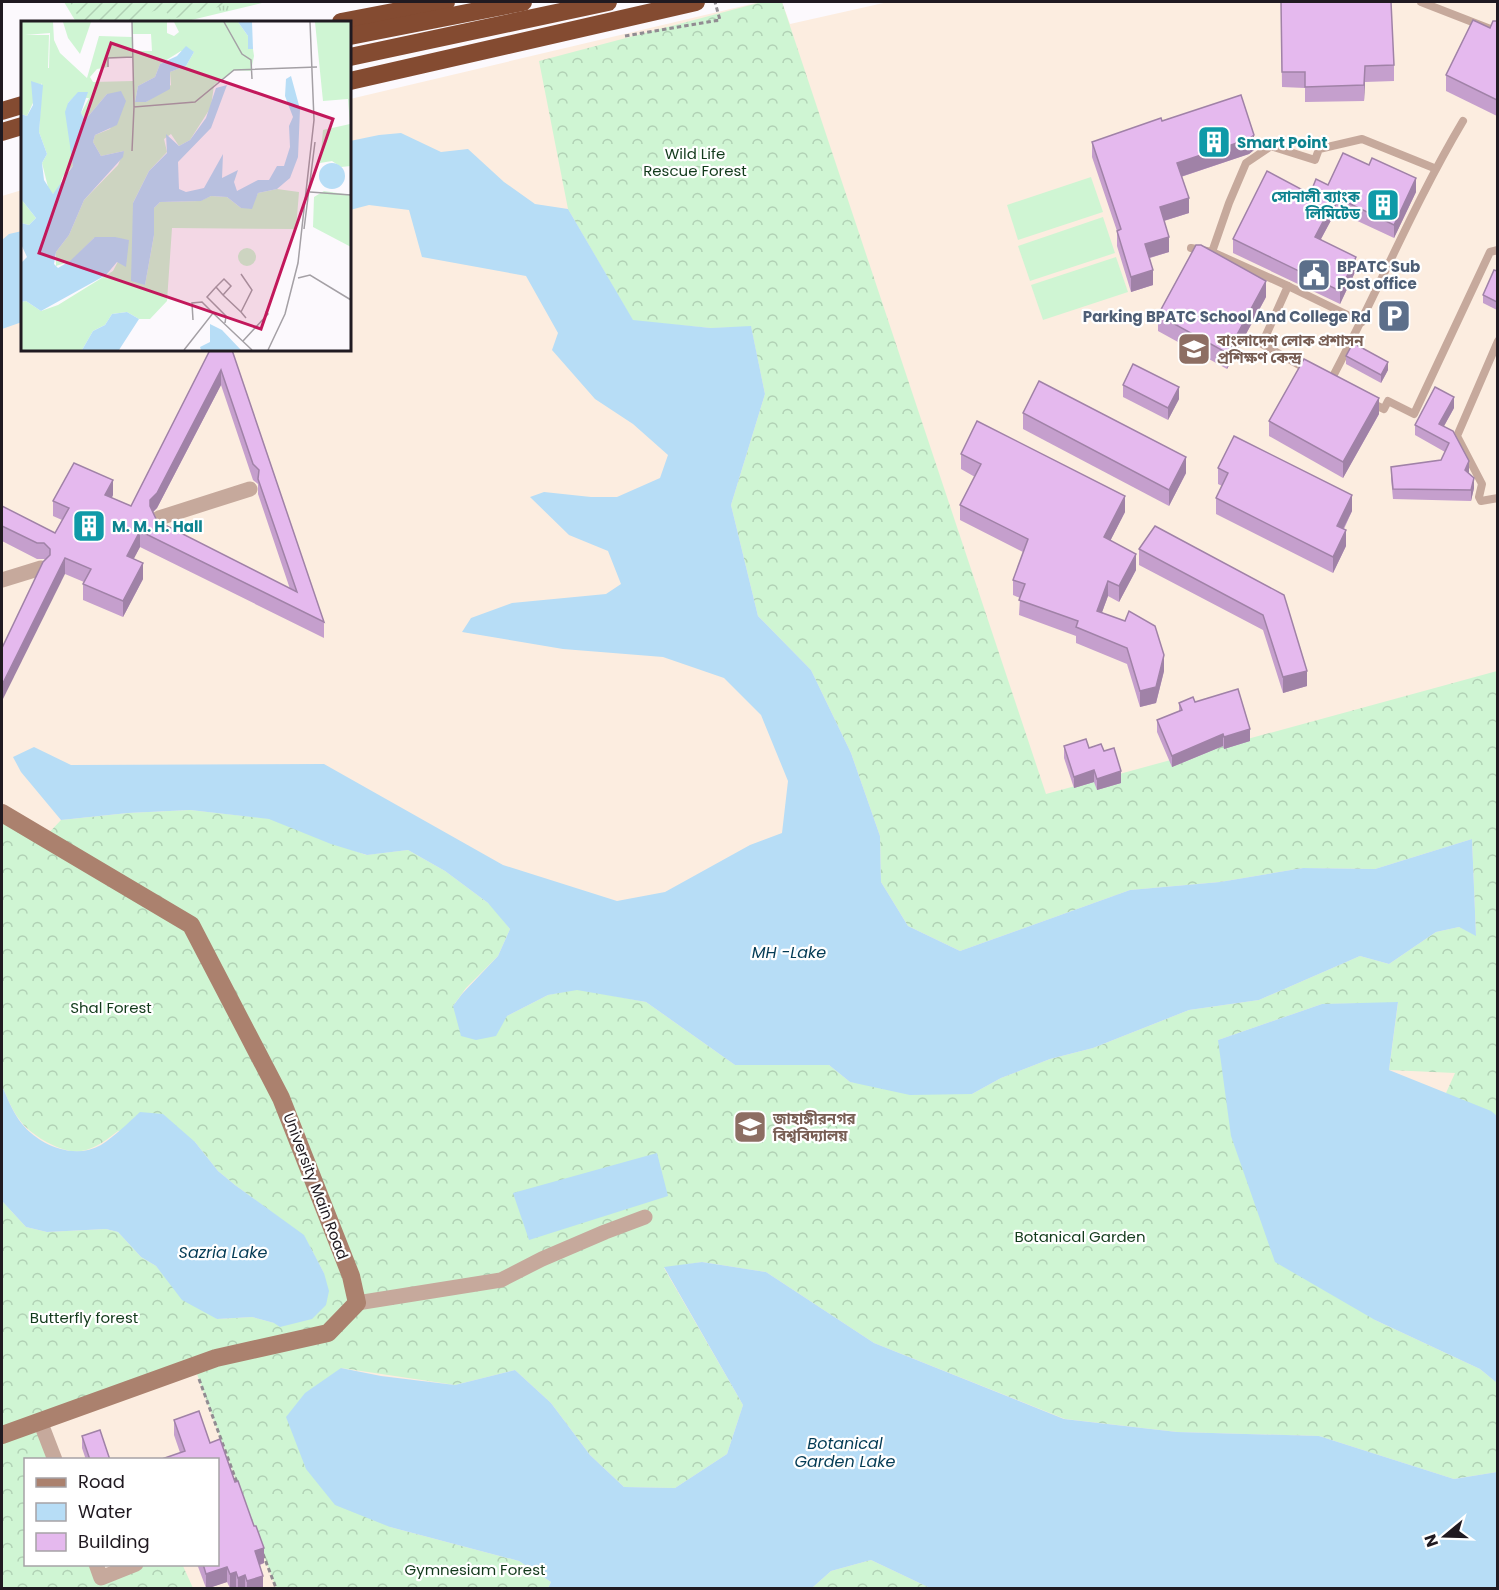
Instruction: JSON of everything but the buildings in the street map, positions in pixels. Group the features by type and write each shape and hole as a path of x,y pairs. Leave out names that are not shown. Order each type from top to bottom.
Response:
{"highway":[{"path":"346,21 446,2"},
{"path":"351,36 523,2"},
{"path":"351,57 608,2"},
{"path":"351,81 696,2"},
{"path":"2,111 21,105"},
{"path":"2,132 21,126"}],"street":[{"path":"159,518 249,489"},
{"path":"2,580 41,568"},
{"name":"University Main Road","path":"2,813 191,925 281,1098 351,1276 357,1303"},
{"path":"2,1434 216,1358 328,1333 357,1303 501,1280 584,1241 645,1217"},
{"path":"40,1421 54,1458"},
{"path":"97,1566 101,1578 131,1566"}],"lane":[{"path":"1421,2 1497,32"},
{"path":"1330,382 1362,322 1434,168 1463,120"},
{"path":"1212,252 1246,163 1271,146 1315,160 1319,149 1362,140 1434,168"},
{"path":"1191,248 1212,252 1362,322"},
{"path":"1366,400 1384,409 1388,401 1414,414 1490,252 1497,250"},
{"path":"1288,286 1262,344 1339,387"},
{"path":"1497,341 1457,436 1482,484 1479,496 1481,501 1497,498"}],"path":[{"path":"194,1366 239,1488"},
{"path":"259,1544 276,1588"}],"shaded area":[{"name":"জাহাঙ্গীরনগর বিশ্ববিদ্যালয়","path":"760,2 782,2 790,24 888,2 1497,2 1497,1588 2,1588 2,196 21,190 21,351 351,351 351,99"}],"green space":[{"path":"64,2 266,2 187,21 75,21"},
{"path":"70,2 238,2 172,19 162,7 133,21 80,21"},
{"path":"762,2 782,2 1046,794 1497,671 1497,1128 1446,1093 1455,1073 1389,1070 1398,1003 1322,1004 1218,1040 1375,1320 1480,1369 1497,1383 1497,1472 1454,1479 1319,1436 1177,1432 1065,1419 874,1343 766,1272 702,1262 664,1268 743,1405 727,1454 675,1488 624,1487 590,1455 551,1403 515,1370 455,1385 341,1368 390,1527 519,1561 551,1582 548,1588 276,1588 194,1366 40,1421 55,1458 24,1458 24,1566 96,1566 101,1578 133,1566 183,1566 193,1588 2,1588 2,1434 5,1433 2,1423 2,1201 26,1227 47,1232 106,1229 118,1232 141,1257 156,1266 168,1280 217,1319 252,1317 274,1323 324,1273 304,1236 218,1171 195,1142 118,1131 91,1149 65,1150 33,1133 16,1115 2,1086 2,813 44,838 61,820 128,813 190,810 273,819 366,855 408,850 445,871 492,906 510,929 498,956 466,988 453,1006 507,1016 548,995 577,989 646,1002 735,1065 829,1065 850,1082 972,1094 1001,1078 1050,1059 1093,1048 1189,1010 1259,1000 1360,956 1389,964 1436,932 1459,927 1476,935 1472,839 1375,869 1303,868 1220,882 1130,890 960,951 908,926 881,882 880,836 851,753 811,670 758,616 731,505 765,394 751,327 711,328 633,321 568,209 539,61"},
{"path":"1091,177 1103,212 1018,240 1007,205"},
{"path":"1103,217 1115,253 1030,281 1018,246"},
{"path":"1116,257 1128,292 1043,320 1031,285"},
{"path":"871,1560 930,1588 812,1588 831,1571"}],"water":[{"name":"MH -Lake","path":"401,133 441,152 468,149 504,182 535,204 568,209 633,320 711,328 751,326 765,394 731,505 758,616 811,670 851,753 880,836 881,882 908,926 960,951 1130,890 1220,882 1303,868 1375,869 1472,839 1476,936 1459,927 1436,932 1389,964 1360,956 1259,1000 1189,1010 1093,1048 1050,1059 1001,1078 972,1094 910,1095 850,1082 829,1065 735,1065 646,1002 577,990 548,995 507,1016 496,1036 476,1040 461,1036 453,1006 498,956 510,929 488,903 445,871 408,850 367,855 331,844 269,819 190,810 128,813 61,820 21,772 13,757 34,747 71,765 324,764 503,865 617,901 665,892 750,845 782,833 788,781 761,715 724,678 663,657 563,649 462,632 471,618 512,603 606,594 621,584 608,551 569,535 530,497 544,492 617,497 660,478 668,455 633,424 595,399 552,350 558,333 526,276 422,257 409,210 369,205 351,210 351,141"},
{"path":"21,231 21,322 2,329 2,240 9,234"},
{"path":"1398,1002 1389,1070 1491,1111 1497,1116 1497,1383 1480,1369 1375,1320 1275,1262 1231,1136 1218,1040 1322,1004"},
{"name":"Sazria Lake","path":"2,1086 14,1112 26,1129 45,1143 67,1150 90,1150 101,1145 140,1112 163,1114 195,1142 218,1171 304,1235 324,1273 329,1291 326,1305 312,1319 280,1327 252,1317 217,1319 182,1300 156,1266 141,1257 118,1232 106,1229 47,1232 26,1227 2,1201"},
{"path":"657,1153 668,1196 529,1240 513,1193"},
{"name":"Botanical Garden Lake","path":"702,1262 766,1272 874,1343 1064,1419 1177,1432 1319,1436 1454,1479 1497,1472 1497,1588 930,1588 871,1560 831,1571 812,1588 548,1588 551,1582 519,1561 390,1527 335,1505 306,1469 286,1417 305,1393 341,1368 381,1376 455,1385 515,1370 551,1403 590,1455 624,1487 675,1488 727,1454 743,1405 664,1267"}],"place":[{"name":"Smart Point","path":"1214,142"},
{"name":"সোনালী ব্যাংক লিমিটেড","path":"1383,205"},
{"name":"BPATC Sub Post office","path":"1314,275"},
{"name":"Parking BPATC School And College Rd","path":"1394,316"},
{"name":"বাংলাদেশ লোক প্রশাসন প্রশিক্ষণ কেন্দ্র","path":"1194,349"},
{"name":"M. M. H. Hall","path":"89,526"},
{"name":"জাহাঙ্গীরনগর বিশ্ববিদ্যালয়","path":"750,1127"}],"park label":[{"name":"Wild Life Rescue Forest","path":"695,162"},
{"name":"Shal Forest","path":"111,1007"},
{"name":"Botanical Garden","path":"1080,1236"},
{"name":"Butterfly forest","path":"84,1317"},
{"name":"Gymnesiam Forest","path":"475,1569"}]}
